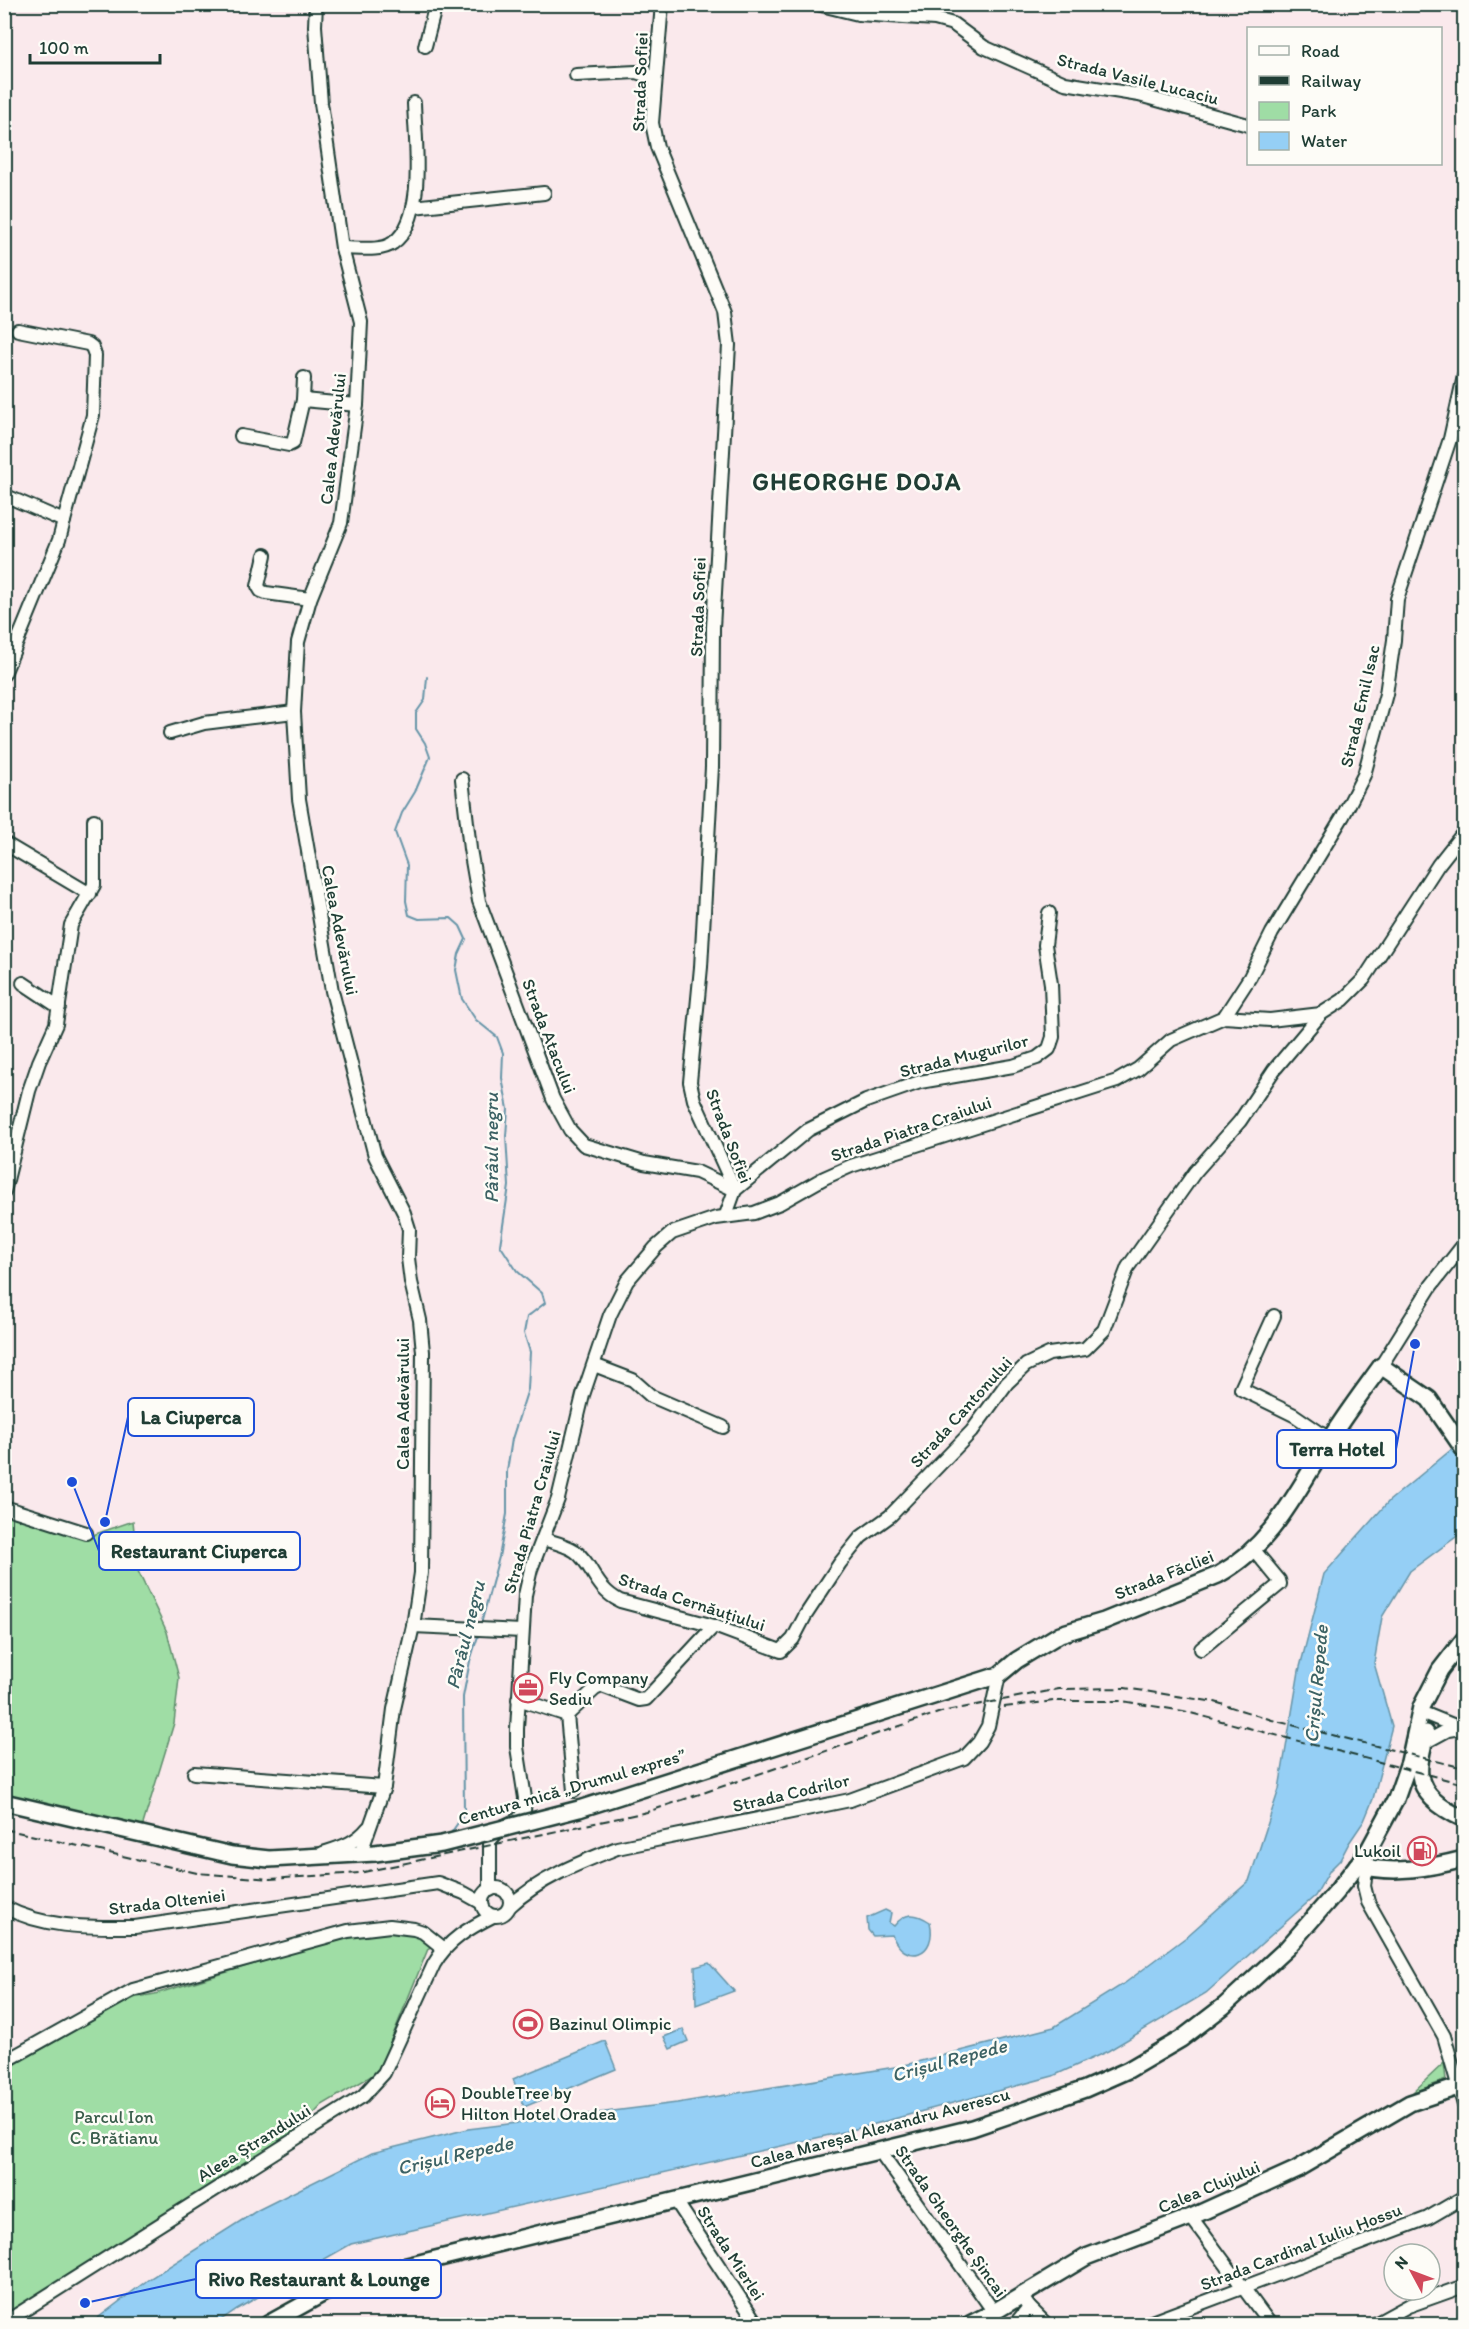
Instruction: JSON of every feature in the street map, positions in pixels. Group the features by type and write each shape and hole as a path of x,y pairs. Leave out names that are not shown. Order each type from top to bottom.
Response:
{"main road":[{"path":"1381,1366 1429,1399 1464,1450"},
{"name":"Strada Făcliei","path":"999,1675 1027,1653 1060,1634 1104,1621 1235,1566 1254,1550 1276,1524 1329,1439 1381,1366"},
{"name":"Calea Mareșal Alexandru Averescu","path":"268,2325 316,2297 366,2276 983,2124 1085,2089 1137,2065 1181,2038 1246,1987 1287,1948 1362,1866 1395,1799 1410,1762 1421,1707 1429,1688 1464,1639"},
{"path":"1464,1650 1448,1670 1428,1714 1420,1774 1427,1792 1442,1807 1464,1819"},
{"name":"Centura mică „Drumul expres”","path":"4,1802 232,1855 269,1859 367,1854 442,1844 579,1809 999,1675"},
{"path":"1362,1866 1417,1870 1464,1859"},
{"name":"Calea Clujului","path":"971,2324 994,2312 1025,2301 1086,2257 1191,2217 1297,2169 1410,2103 1462,2086"}],"street":[{"name":"Calea Adevărului","path":"316,4 315,26 321,104 342,248 361,321 357,405 341,523 310,599 298,642 294,712 299,799 332,991 375,1156 404,1213 409,1228 408,1258 420,1320 423,1352 421,1574 413,1626 394,1709 384,1787 370,1825 367,1854"},
{"path":"426,46 436,4"},
{"name":"Strada Sofiei","path":"662,4 652,123 657,147 725,312 729,345 713,628 712,779 701,968 690,1082 694,1100 735,1190 726,1215"},
{"name":"Strada Vasile Lucaciu","path":"817,4 858,14 935,19 953,24 984,47 1065,83 1139,95 1247,125"},
{"path":"576,75 636,72 654,78"},
{"path":"342,248 381,247 394,243 407,223 417,173 414,103"},
{"path":"412,207 544,194"},
{"path":"4,675 9,650 58,540 93,415 95,355 92,347 88,344 18,330"},
{"name":"Strada Emil Isac","path":"1224,1017 1250,977 1272,933 1364,775 1386,694 1397,599 1450,439 1464,376"},
{"path":"241,436 289,445 293,443 303,400 304,378"},
{"path":"303,400 357,405"},
{"path":"4,495 64,521"},
{"path":"265,555 258,586 261,591 310,599"},
{"path":"170,733 204,723 294,712"},
{"name":"Strada Atacului","path":"462,779 479,901 553,1099 570,1130 584,1145 644,1163 697,1172 735,1190"},
{"path":"4,1192 29,1091 56,1024 71,925 90,894 95,873 94,820"},
{"name":"Strada Piatra Craiului","path":"491,1895 490,1840 504,1826 519,1819 524,1811 525,1798 517,1747 518,1700 525,1595 531,1569 558,1499 575,1425 610,1315 627,1281 656,1247 672,1233 726,1215 754,1213 780,1203 824,1178 851,1166 1117,1081 1138,1069 1171,1040 1224,1017 1270,1020 1321,1014 1343,1000 1364,979 1438,865 1464,832"},
{"path":"4,843 90,894"},
{"name":"Strada Mugurilor","path":"735,1190 808,1130 866,1101 920,1082 1013,1066 1037,1058 1050,1049 1053,1037 1051,984 1045,945 1049,913"},
{"path":"23,983 58,1007"},
{"name":"Strada Cantonului","path":"781,1652 793,1639 805,1616 840,1563 861,1537 890,1516 972,1431 1007,1383 1026,1365 1049,1354 1085,1349 1104,1330 1128,1267 1195,1172 1240,1121 1274,1070 1321,1014"},
{"name":"Strada Făcliei","path":"1381,1366 1436,1278 1464,1244"},
{"path":"1274,1316 1240,1389 1294,1415 1329,1439"},
{"path":"594,1365 633,1380 657,1398 723,1427"},
{"path":"4,1507 86,1533"},
{"name":"Strada Cernăuțiului","path":"543,1539 574,1550 608,1595 620,1601 714,1626 781,1652"},
{"path":"1201,1648 1280,1584 1254,1550"},
{"path":"413,1626 522,1631"},
{"path":"567,1715 595,1689 602,1686 642,1700 650,1695 714,1626"},
{"name":"Strada Codrilor","path":"491,1895 536,1884 617,1848 850,1800 964,1758 980,1742 988,1726 999,1675"},
{"path":"518,1700 567,1715"},
{"path":"1428,1714 1462,1728"},
{"path":"567,1715 574,1791"},
{"path":"1424,1743 1448,1730 1462,1728"},
{"path":"194,1773 384,1787"},
{"path":"312,1856 348,1845 361,1836 370,1825"},
{"path":"1362,1866 1368,1902 1444,2036 1462,2086 1464,2105"},
{"name":"Strada Olteniei","path":"4,1907 21,1916 47,1924 135,1927 438,1884 464,1893 491,1895 493,1916"},
{"name":"Strada Codrilor","path":"493,1916 505,1913 536,1884"},
{"path":"491,1895 510,1897 510,1906"},
{"name":"Aleea Ștrandului","path":"459,1936 491,1895"},
{"name":"Aleea Ștrandului","path":"4,2323 363,2096 384,2073 443,1948 493,1916"},
{"path":"4,2062 133,1990 348,1931 390,1926 414,1929 423,1932 443,1948"},
{"name":"Strada Gheorghe Șincai","path":"879,2150 994,2312"},
{"name":"Strada Cardinal Iuliu Hossu","path":"1146,2325 1428,2218 1464,2197"},
{"name":"Strada Mierlei","path":"676,2201 757,2325"},
{"path":"1191,2217 1270,2325"},
{"path":"1376,2325 1407,2306 1464,2286"},
{"path":"1015,2325 1025,2301 1046,2325"}],"green space":[{"path":"5,1507 87,1537 133,1521 138,1571 167,1632 179,1678 174,1723 140,1834 5,1802"},
{"name":"Parcul Ion C. Brătianu","path":"401,1928 423,1935 433,1944 428,1949 378,2072 322,2105 283,2146 5,2319 5,2070 132,1998 155,1994 350,1935"},
{"path":"1444,2063 1446,2080 1412,2093"}],"water":[{"name":"Crișul Repede","path":"1464,1446 1464,1531 1410,1571 1382,1617 1374,1663 1392,1726 1373,1799 1364,1821 1315,1896 1206,1993 1108,2051 1053,2076 860,2128 351,2244 215,2324 90,2324 149,2279 258,2210 372,2153 468,2129 677,2103 901,2066 1054,2027 1125,1983 1185,1938 1249,1881 1279,1789 1299,1671 1324,1574 1389,1501 1451,1450"},
{"path":"885,1910 891,1913 889,1923 894,1926 902,1918 910,1915 920,1916 930,1922 931,1934 925,1949 912,1954 898,1945 892,1935 873,1936 868,1930 867,1918"},
{"path":"709,1963 734,1991 696,2005 695,1967"},
{"path":"683,2029 688,2041 670,2049 664,2037"},
{"path":"605,2041 616,2069 524,2107 513,2079"}],"waterway":[{"name":"Pârâul negru","path":"427,677 425,700 416,713 416,729 430,757 395,832 407,865 406,901 409,915 419,919 451,918 460,926 466,939 459,954 456,970 462,999 476,1020 497,1037 503,1053 502,1078 508,1109 506,1136 509,1186 500,1245 517,1271 542,1293 545,1303 527,1317 524,1333 530,1352 528,1389 512,1439 507,1471 507,1514 499,1557 481,1624"},
{"name":"Pârâul negru","path":"449,1836 464,1814 463,1697 470,1661 479,1633"}],"railway":[{"path":"4,1829 197,1873 270,1879 359,1873 647,1812 941,1712 1059,1689 1125,1688 1215,1702 1272,1720 1464,1768"},
{"path":"1004,1707 1054,1701 1122,1701 1183,1711 1464,1784"}],"place":[{"name":"Terra Hotel","path":"1415,1344"},
{"name":"Restaurant Ciuperca","path":"72,1482"},
{"name":"La Ciuperca","path":"105,1522"},
{"name":"Fly Company Sediu","path":"528,1688"},
{"name":"Lukoil","path":"1422,1851"},
{"name":"Bazinul Olimpic","path":"528,2024"},
{"name":"DoubleTree by Hilton Hotel Oradea","path":"440,2103"},
{"name":"Rivo Restaurant & Lounge","path":"85,2303"}],"district":[{"name":"GHEORGHE DOJA","path":"857,482"}]}
